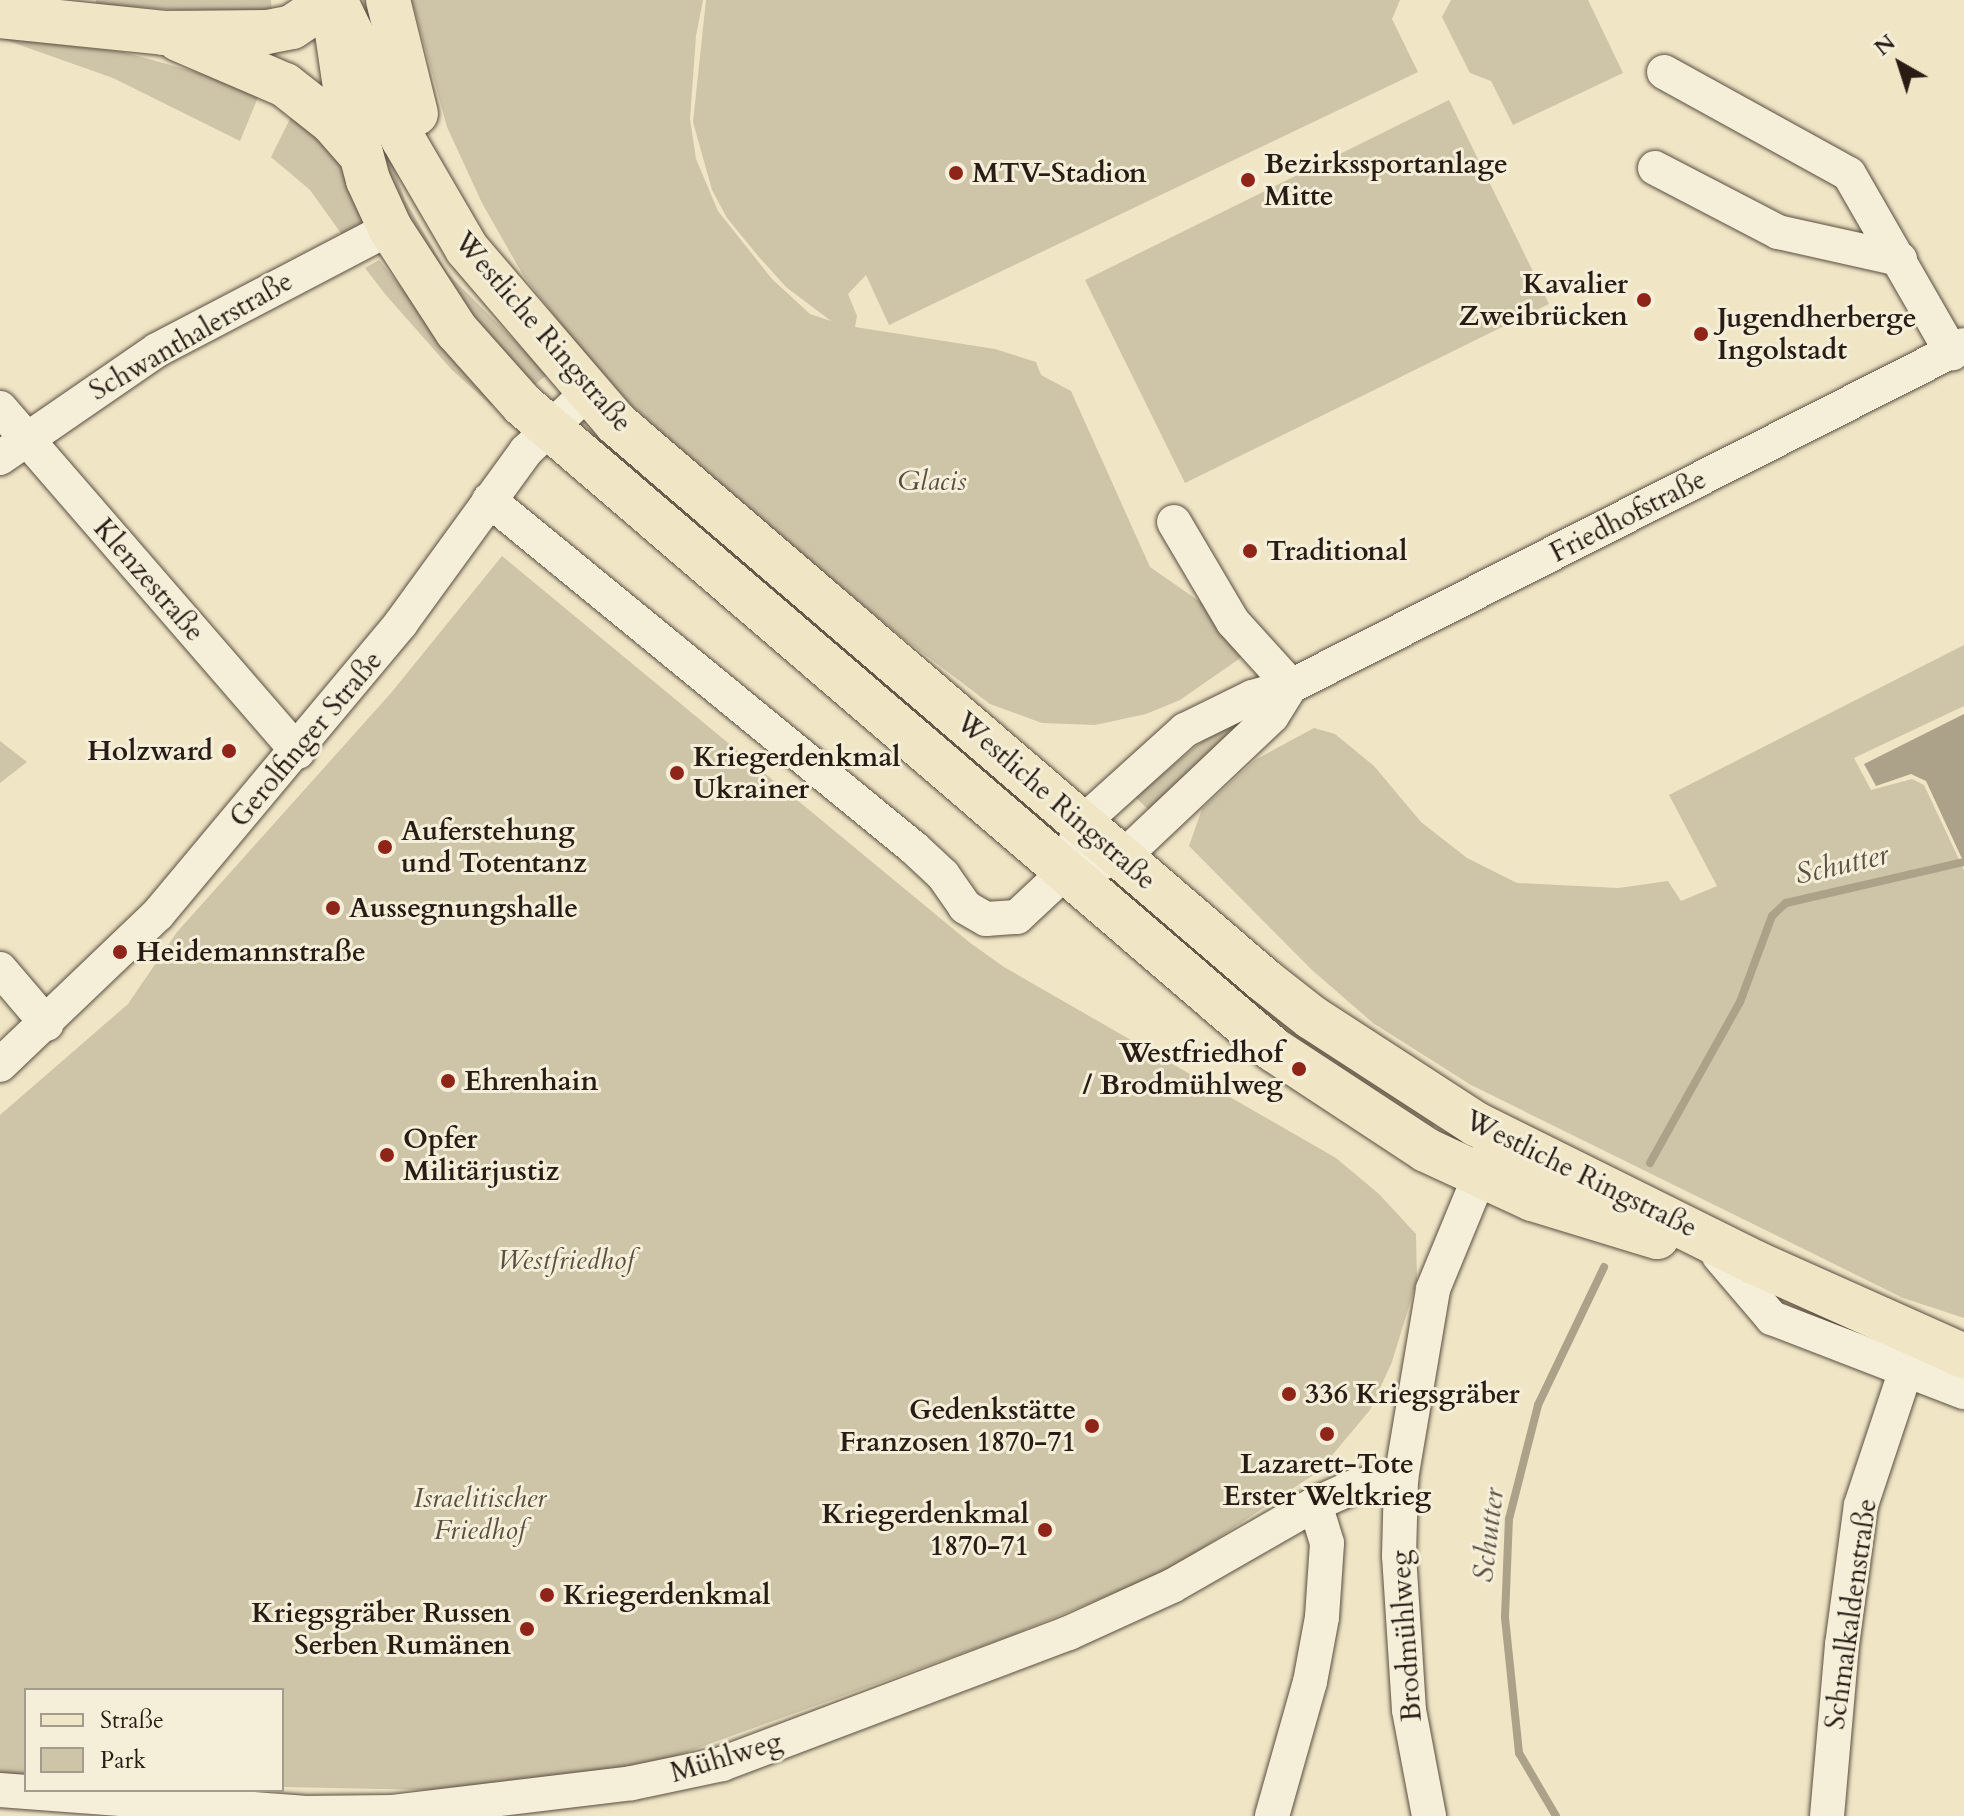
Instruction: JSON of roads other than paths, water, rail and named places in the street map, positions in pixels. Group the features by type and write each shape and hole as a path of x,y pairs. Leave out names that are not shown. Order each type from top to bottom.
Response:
{"main road":[{"path":"164,33 292,27 334,0"},
{"name":"Westliche Ringstraße","path":"334,0 347,101 361,155 390,228 457,331 548,428 1274,1050 1405,1139 1478,1175 1532,1199 1737,1259"},
{"name":"Westliche Ringstraße","path":"334,0 448,220 497,287 588,392 656,459 1311,1017 1498,1135 1737,1259 1964,1356"},
{"name":"Westliche Ringstraße","path":"388,0 448,220"},
{"path":"0,16 63,10 164,33 285,85 332,122 361,155"}],"street":[{"path":"1664,72 1849,174 1958,349"},
{"path":"1655,168 1778,232 1900,259"},
{"name":"Schwanthalerstraße","path":"13,449 157,350 390,228"},
{"name":"Friedhofstraße","path":"1064,873 1082,823 1185,730 1252,697 1291,686 1958,349"},
{"name":"Gerolfinger Straße","path":"0,1065 47,1024 158,914 298,752 401,623 489,500 548,428 588,392"},
{"name":"Klenzestraße","path":"0,408 13,449 298,752"},
{"name":"Westliche Ringstraße","path":"489,500 914,848 943,875 965,907 986,919 1005,921 1017,917 1064,873"},
{"path":"1174,522 1233,622 1291,686"},
{"name":"Friedhofstraße","path":"1064,873 1123,857 1272,716 1291,686"},
{"path":"0,969 47,1024"},
{"name":"Brodmühlweg","path":"1429,1816 1409,1710 1399,1556 1401,1479 1433,1289 1478,1175 1498,1135"},
{"name":"Westliche Ringstraße","path":"1737,1259 1772,1318 1964,1392"},
{"name":"Schmalkaldenstraße","path":"1827,1816 1842,1645 1861,1505 1906,1370"},
{"name":"Mühlweg","path":"25,1792 303,1814 393,1812 505,1801 632,1783 722,1764 1069,1633 1172,1586 1315,1504 1356,1486 1401,1479"},
{"path":"1272,1816 1310,1682 1322,1617 1327,1543 1315,1504"},
{"name":"Mühlweg","path":"0,1790 24,1792"}],"waterway":[{"name":"Schutter","path":"1650,1163 1740,1002 1772,916 1786,903 1964,862"},
{"name":"Schutter","path":"1556,1816 1519,1753 1505,1617 1509,1519 1538,1405 1604,1267"}],"place":[{"name":"MTV-Stadion","path":"956,173"},
{"name":"Bezirkssportanlage Mitte","path":"1248,180"},
{"name":"Kavalier Zweibrücken","path":"1644,300"},
{"name":"Jugendherberge Ingolstadt","path":"1701,334"},
{"name":"Traditional","path":"1250,551"},
{"name":"Holzward","path":"229,751"},
{"name":"Kriegerdenkmal Ukrainer","path":"677,773"},
{"name":"Auferstehung und Totentanz","path":"385,847"},
{"name":"Aussegnungshalle","path":"333,908"},
{"name":"Heidemannstraße","path":"120,952"},
{"name":"Westfriedhof / Brodmühlweg","path":"1299,1069"},
{"name":"Ehrenhain","path":"448,1081"},
{"name":"Opfer Militärjustiz","path":"387,1155"},
{"name":"336 Kriegsgräber","path":"1289,1394"},
{"name":"Gedenkstätte Franzosen 1870-71","path":"1092,1426"},
{"name":"Lazarett-Tote Erster Weltkrieg","path":"1327,1434"},
{"name":"Kriegerdenkmal 1870-71","path":"1045,1530"},
{"name":"Kriegerdenkmal","path":"547,1595"},
{"name":"Kriegsgräber Russen Serben Rumänen","path":"527,1629"}],"park label":[{"name":"Glacis","path":"932,481"},
{"name":"Westfriedhof","path":"566,1260"},
{"name":"Israelitischer Friedhof","path":"480,1514"}]}
